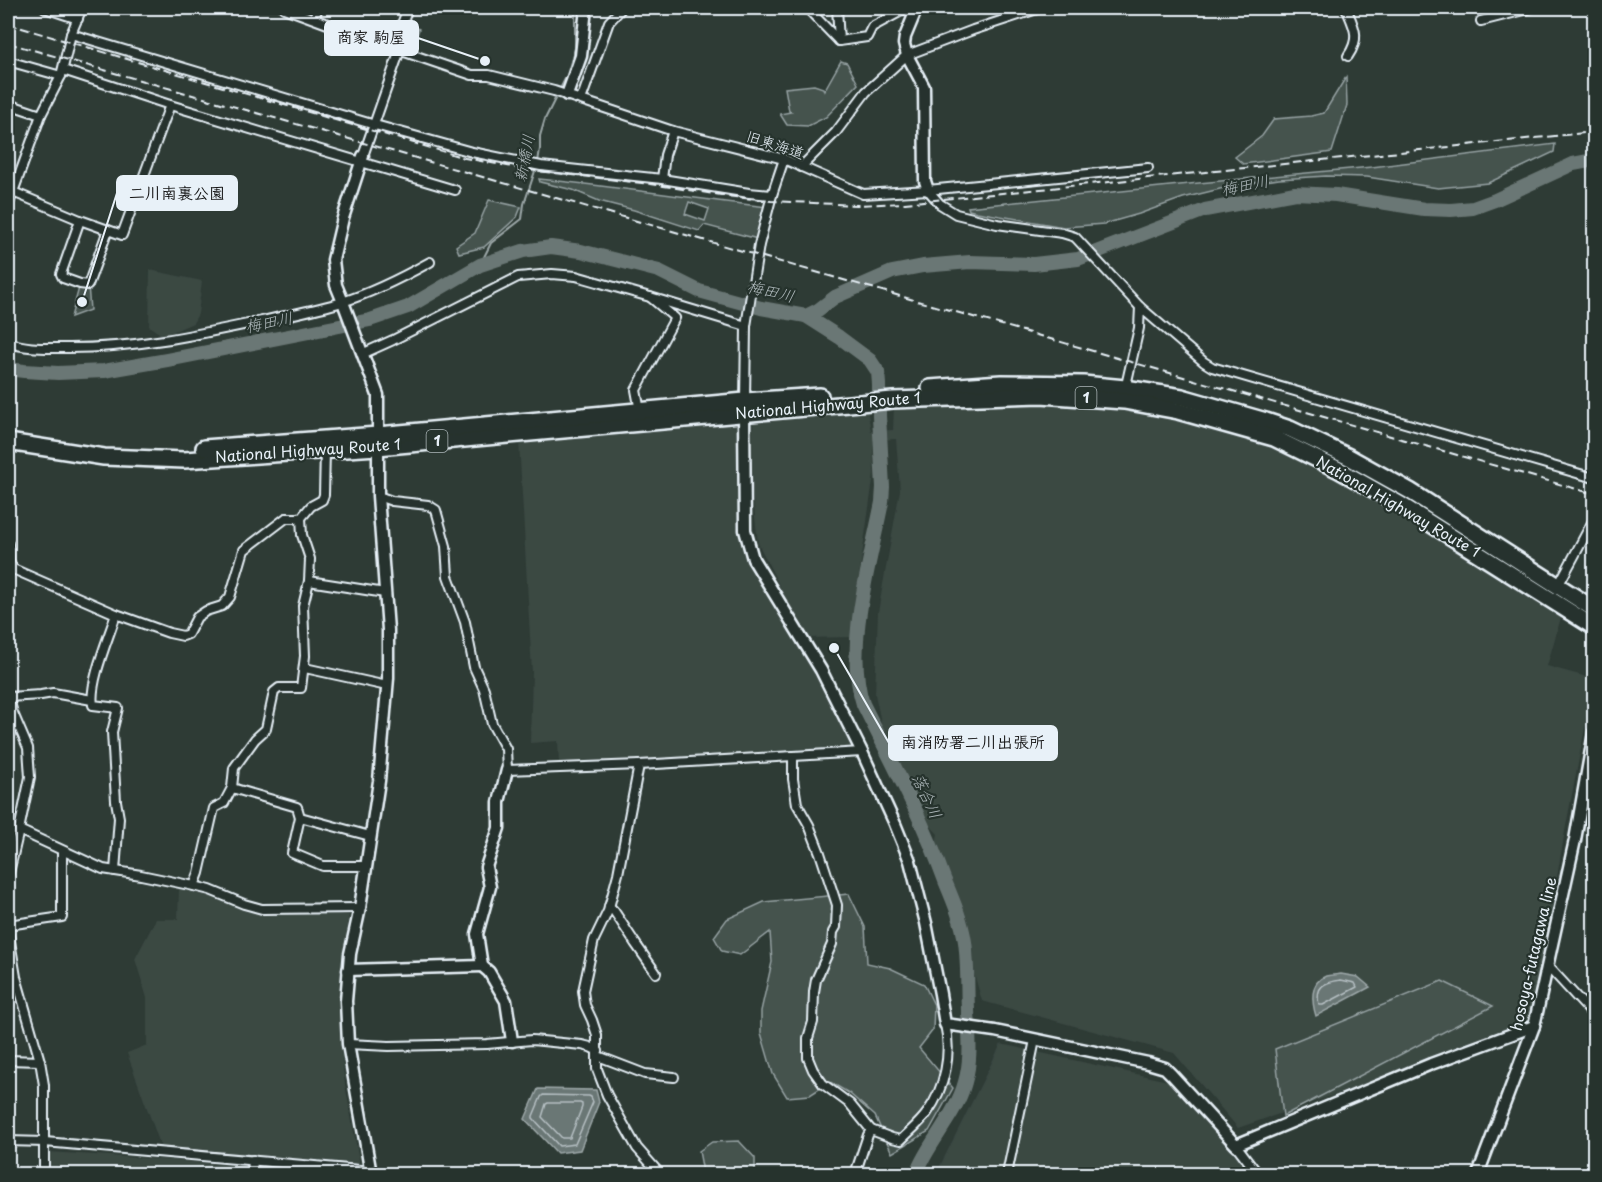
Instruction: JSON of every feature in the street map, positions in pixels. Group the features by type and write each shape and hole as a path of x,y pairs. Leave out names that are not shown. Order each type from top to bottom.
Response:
{"highway":[{"name":"National Highway Route 1","path":"8,432 41,440 100,447 183,450 378,441 892,395 1001,383 1083,384 1274,438 1339,470 1401,505 1594,627"},
{"name":"National Highway Route 1","path":"1124,394 1182,397 1290,429 1347,456 1410,491 1594,609"},
{"name":"National Highway Route 1","path":"8,442 104,458 184,460 325,450 378,441 640,411 744,407"}],"street":[{"path":"45,8 78,19"},
{"path":"8,206 12,187 41,115 62,73 71,34 82,8"},
{"name":"旧東海道","path":"284,8 472,75 489,75 561,93 673,131 784,159 863,194 928,190 1148,168"},
{"path":"314,18 318,8"},
{"path":"8,1141 45,1142 253,1160 371,1173 348,1044 346,1001 348,970 360,908 379,781 387,686 388,630 378,496 378,395 336,285 333,260 343,218 375,125 408,8"},
{"path":"561,93 581,56 586,8"},
{"path":"582,100 609,22 622,8"},
{"path":"807,8 839,41"},
{"path":"837,8 839,41"},
{"path":"839,41 867,37 872,27 907,8"},
{"path":"917,8 905,37 905,48 924,87 925,181 928,190 940,204 956,214 997,224 1062,233 1075,237 1140,307 1212,367 1594,478"},
{"path":"801,167 836,132 866,92 907,55 1040,8"},
{"path":"1346,8 1356,30 1355,46 1348,56"},
{"path":"1481,21 1532,8"},
{"path":"71,34 472,152 541,166 772,195"},
{"path":"8,62 62,73 363,159 455,190"},
{"path":"8,104 41,115"},
{"path":"12,187 80,220 122,235 170,105"},
{"path":"662,180 664,155 673,131"},
{"path":"784,159 759,245 746,325 745,530 753,559 821,670 862,752 910,861 926,923 948,1038 948,1052 944,1076 927,1114 901,1140 871,1130 850,1104 823,1084 808,1058 808,1038 813,1022 816,980 828,954 836,927 837,905 809,825 797,804 793,756"},
{"path":"80,220 61,274 63,278 88,285 108,230"},
{"path":"8,342 31,348 116,347 166,340 344,305 430,262"},
{"path":"361,350 518,278 552,274 576,276 746,325"},
{"path":"640,411 636,390 675,318 650,297"},
{"path":"1124,394 1139,328 1140,307"},
{"path":"194,886 214,808 224,803 232,788 234,768 255,738 266,729 274,692 279,688 301,688 305,668 303,606 309,581 310,560 302,535 302,518 322,500 324,495 325,450"},
{"path":"378,496 392,501 428,505 436,510 446,546 448,576 465,622 474,667 484,689 492,724 506,749 507,770 499,802 499,828 486,867 490,887 477,934 482,966 489,972 506,1001 512,1041"},
{"path":"8,544 9,561 13,569 116,614 183,636 188,634 197,617 206,611 222,606 230,597 244,550 286,518 302,518"},
{"path":"1558,586 1594,519"},
{"path":"309,581 385,593"},
{"path":"115,871 119,818 112,732 118,708 93,705 92,700 95,677 116,614"},
{"path":"305,668 387,686"},
{"path":"8,877 30,777 28,748 10,713 8,696 53,693 92,700"},
{"name":"hosoya-futagawa line","path":"1478,1174 1534,1026 1575,840 1594,733"},
{"path":"507,770 862,752"},
{"path":"639,765 618,874 609,906 594,940 583,991 585,1005 597,1035 597,1069 607,1095 637,1148 660,1174"},
{"path":"232,788 297,807 300,817 291,853 323,866 365,866"},
{"path":"300,817 370,836"},
{"path":"20,830 103,869 210,890 262,909 360,908"},
{"path":"44,1174 44,1085 40,1061 16,978 8,927 62,917 62,851"},
{"path":"609,906 656,973"},
{"path":"348,970 482,966"},
{"path":"1548,966 1594,1016"},
{"path":"8,975 16,978"},
{"path":"945,1024 1035,1040 1165,1068 1236,1145 1258,1174"},
{"path":"1236,1145 1431,1064 1534,1026"},
{"path":"348,1044 389,1046 487,1044 532,1040 582,1045 645,1074 674,1077"},
{"path":"1007,1174 1035,1040"},
{"path":"8,1060 40,1061"},
{"path":"855,1174 871,1130"},
{"path":"252,1174 253,1160"}],"shaded area":[{"path":"407,24 419,29 413,48 399,44"},
{"path":"841,61 847,63 858,84 826,117 808,126 787,125 780,114 791,112 785,88 814,85 823,88 824,91"},
{"path":"1346,77 1347,105 1332,152 1243,164 1235,157 1262,136 1274,119 1324,113"},
{"path":"1555,144 1554,152 1488,183 1438,188 1367,177 1326,176 1279,179 1232,186 1183,198 1104,224 1064,227 977,212 969,210 968,207 1372,167"},
{"path":"539,179 767,207 758,239 704,225 699,231 599,201 573,190 540,182","holes":["689,202 709,209 705,221 685,214"]},
{"path":"489,200 521,207 517,217 484,247 459,253 456,246 475,233"},
{"path":"150,270 202,281 198,314 193,323 163,336 149,326"},
{"path":"80,284 88,285 90,310 71,317"},
{"path":"1017,400 1113,406 1196,421 1274,444 1358,486 1562,614 1547,666 1594,679 1594,681 1565,831 1534,1026 1238,1128 1174,1053 982,1001 936,843 938,834 924,819 883,732 875,694 878,612 900,490 896,439 873,440 874,473 852,637 805,638 758,543 750,472 753,417 867,409 871,431 893,430 894,406"},
{"path":"739,421 737,525 747,556 842,717 856,748 559,764 558,741 530,743 532,672 519,441"},
{"path":"179,888 204,891 248,912 303,910 349,915 343,974 341,1048 345,1084 360,1165 353,1167 161,1147 127,1053 147,1045 147,998 135,959 156,919 178,919"},
{"path":"849,894 865,927 867,963 890,968 924,984 934,1005 933,1030 919,1048 953,1088 929,1131 892,1153 875,1116 849,1093 830,1082 810,1095 787,1097 773,1074 761,1033 761,1011 772,962 770,932 740,955 722,951 714,937 727,919 764,902"},
{"path":"1442,981 1493,1006 1283,1116 1275,1049"},
{"path":"1001,1044 1172,1082 1253,1174 936,1174"},
{"path":"739,1141 755,1158 755,1174 704,1174 699,1151 712,1142"},
{"path":"49,1152 242,1167 241,1174 49,1174"}],"water":[{"path":"1341,974 1358,977 1370,987 1316,1016 1313,1005 1314,988 1326,976"},
{"path":"538,1089 596,1090 599,1102 580,1150 557,1153 525,1119"}],"waterway":[{"name":"新橋川","path":"538,162 540,136 545,119 567,75 575,48 575,8"},
{"name":"梅田川","path":"1589,160 1594,166"},
{"name":"落合川","path":"8,369 58,373 104,371 370,320 408,307 480,265 523,251 551,247 581,251 659,271 699,291 761,308 806,316 835,297 892,272 923,266 970,262 1034,264 1078,259 1205,210 1295,193 1336,195 1424,209 1473,208 1573,164 1594,160"},
{"name":"新橋川","path":"480,265 491,243 522,219 524,204 536,168"},
{"name":"落合川","path":"806,316 870,360 878,372 883,487 882,502 861,603 856,656 858,681 863,704 927,836 957,911 965,942 969,1064 961,1094 916,1174"}],"railway":[{"path":"8,24 465,158 528,170 771,201 857,205 905,203 1594,132"},
{"path":"8,43 1594,494"}],"place":[{"name":"商家 駒屋","path":"485,61"},
{"name":"二川南裏公園","path":"82,302"},
{"name":"南消防署二川出張所","path":"834,648"}]}
